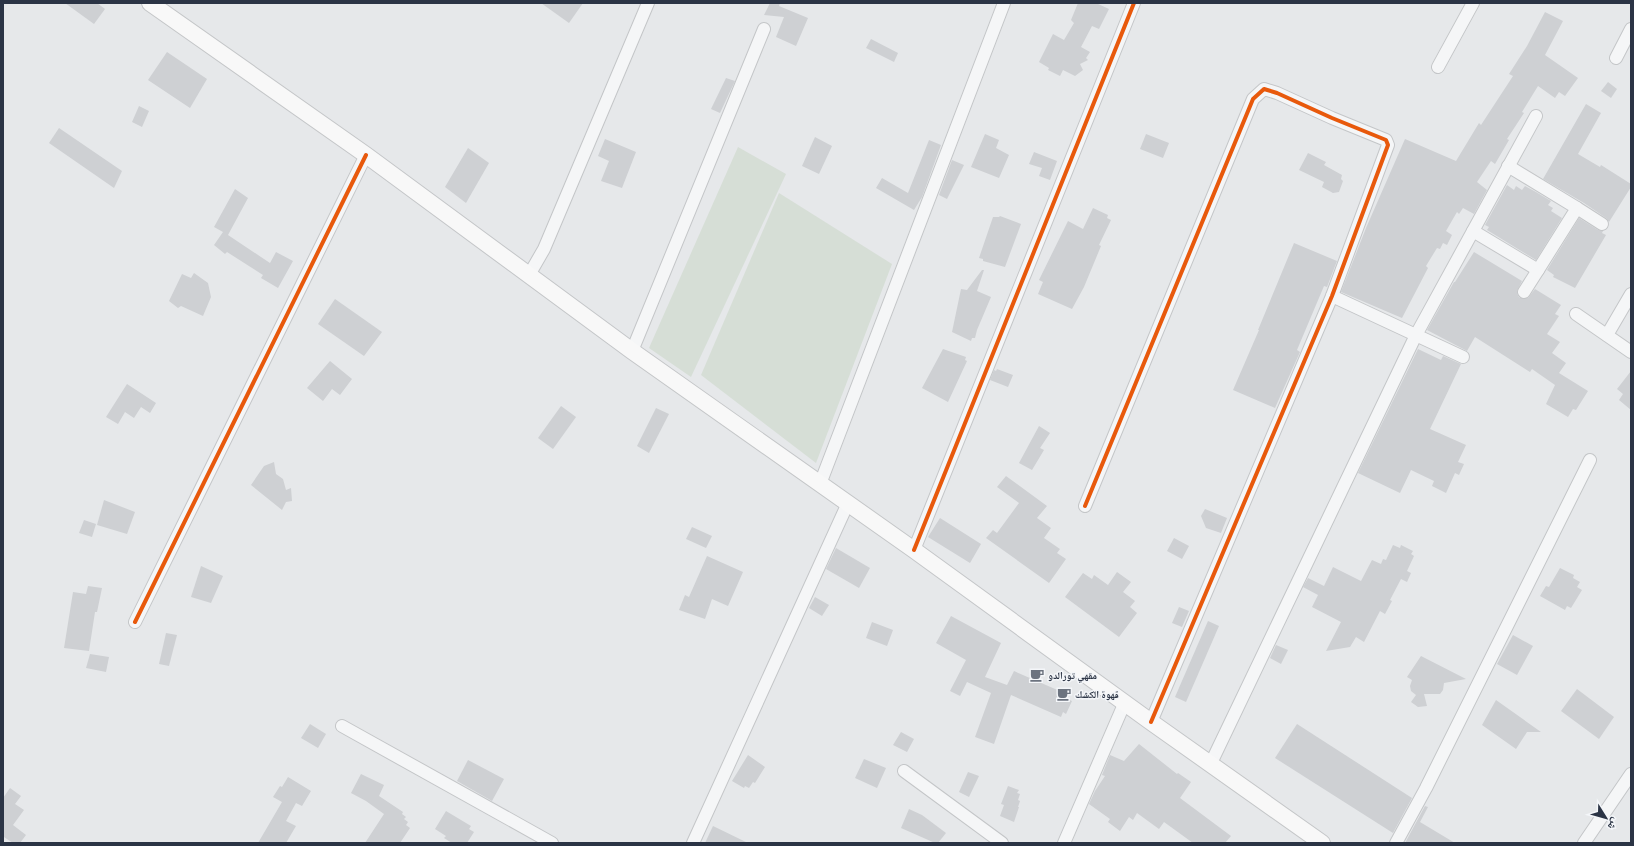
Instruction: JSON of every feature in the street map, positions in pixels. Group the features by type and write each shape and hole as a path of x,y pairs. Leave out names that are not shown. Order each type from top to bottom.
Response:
{"main road":[{"path":"150,3 366,155 632,351 914,550 1151,722 1322,843"}],"street":[{"path":"529,275 544,249 648,3"},
{"path":"820,484 1004,3"},
{"path":"914,550 1134,3"},
{"path":"1438,67 1473,3"},
{"path":"632,351 764,29"},
{"path":"1616,58 1631,29"},
{"path":"1084,506 1253,99 1264,89 1277,93 1386,140 1388,142 1332,296 1151,722"},
{"path":"1211,763 1416,335 1536,116"},
{"path":"135,622 366,155"},
{"path":"1508,166 1602,224"},
{"path":"1524,292 1576,208"},
{"path":"1473,231 1538,270"},
{"path":"1607,335 1631,294"},
{"path":"1332,296 1463,357"},
{"path":"1576,314 1631,352"},
{"path":"1396,843 1426,788 1590,460"},
{"path":"693,843 848,504"},
{"path":"1064,843 1125,702"},
{"path":"342,726 552,843"},
{"path":"904,771 1002,843"},
{"path":"1584,843 1631,774"}],"shaded area":[{"path":"738,147 786,174 691,377 649,348"},
{"path":"779,193 892,264 816,463 701,375"}],"building":[{"path":"65,3 97,3 105,9 94,24"},
{"path":"541,3 583,3 569,23"},
{"path":"770,3 780,3 779,6 808,18 796,46 776,37 784,17 764,15"},
{"path":"1078,3 1096,3 1109,9 1099,29 1092,26 1081,47 1090,52 1086,58 1088,60 1080,64 1083,70 1075,76 1063,70 1060,76 1048,70 1049,68 1039,62 1053,34 1064,40 1074,23 1071,20"},
{"path":"1545,12 1563,21 1545,55 1578,78 1565,96 1559,92 1555,98 1538,86 1522,112 1524,113 1507,139 1509,140 1495,164 1491,161 1477,182 1487,190 1474,214 1463,208 1459,214 1457,212 1446,231 1452,235 1447,245 1443,243 1440,249 1437,248 1426,266 1428,268 1402,318 1341,292 1366,228 1405,139 1456,161 1479,123 1481,125 1513,76 1509,74 1527,46"},
{"path":"871,39 898,53 894,62 866,48"},
{"path":"167,52 207,79 190,108 148,80"},
{"path":"726,78 735,81 720,113 711,109"},
{"path":"1608,82 1617,89 1611,98 1601,91"},
{"path":"1586,104 1601,113 1578,154 1600,167 1601,165 1631,184 1631,187 1609,222 1606,218 1584,203 1543,179"},
{"path":"139,106 149,111 142,127 132,122"},
{"path":"59,128 122,171 114,188 49,143"},
{"path":"985,134 999,140 996,148 1009,155 999,178 971,167"},
{"path":"1146,134 1169,143 1163,158 1140,149"},
{"path":"815,137 832,146 819,174 802,166"},
{"path":"605,139 636,152 622,188 601,181 609,161 598,156"},
{"path":"929,140 941,145 922,197 914,210 876,188 882,178 908,193"},
{"path":"468,148 489,163 466,203 445,187"},
{"path":"1034,152 1057,161 1050,180 1039,176 1042,168 1029,164"},
{"path":"1308,153 1326,162 1324,165 1342,175 1341,179 1343,181 1339,192 1333,193 1322,187 1324,182 1299,170"},
{"path":"952,160 964,165 947,199 939,195"},
{"path":"1507,185 1514,190 1516,186 1522,190 1525,186 1551,201 1548,205 1553,208 1551,211 1562,218 1536,260 1487,230 1489,227 1485,225"},
{"path":"235,189 248,198 228,235 270,263 276,252 293,261 278,288 261,278 263,275 227,252 225,254 214,245 223,232 214,227"},
{"path":"1093,208 1108,215 1107,218 1111,220 1099,245 1101,246 1084,287 1072,309 1038,294 1043,282 1039,280 1068,221 1083,229"},
{"path":"1000,216 1021,224 1005,267 983,261 983,259 979,258 993,217"},
{"path":"1579,218 1598,230 1603,231 1602,233 1606,235 1575,288 1553,277 1554,275 1547,270"},
{"path":"1294,243 1337,261 1327,287 1324,286 1297,350 1300,352 1275,408 1233,390"},
{"path":"1474,252 1522,281 1517,291 1520,298 1528,298 1535,289 1561,305 1555,314 1559,316 1547,334 1560,342 1552,353 1566,363 1559,373 1588,391 1576,410 1573,409 1568,417 1546,404 1555,385 1532,369 1530,372 1475,337 1467,351 1427,330 1454,282"},
{"path":"982,270 984,270 977,291 991,297 975,338 972,338 971,341 952,332 961,289 967,290"},
{"path":"194,273 208,283 211,297 203,316 181,306 178,308 169,301 182,274 191,278"},
{"path":"335,299 382,332 364,356 318,324"},
{"path":"943,349 966,357 965,360 967,361 948,402 922,388"},
{"path":"1418,349 1441,360 1443,356 1461,364 1430,429 1466,445 1458,462 1464,464 1459,475 1455,473 1446,493 1432,486 1434,481 1411,470 1400,493 1358,473"},
{"path":"330,361 352,379 340,395 332,389 323,401 307,388"},
{"path":"997,369 1013,375 1008,387 990,380 994,370 996,371"},
{"path":"1631,371 1631,410 1619,400 1623,394 1617,389"},
{"path":"127,384 156,403 150,413 141,407 134,418 125,412 118,424 106,417"},
{"path":"561,406 576,417 553,449 538,438"},
{"path":"656,408 669,414 649,453 637,446"},
{"path":"1039,426 1050,433 1040,448 1044,450 1032,470 1019,463"},
{"path":"274,462 276,474 283,479 286,490 291,488 292,501 286,502 282,510 251,485 264,466"},
{"path":"1006,476 1047,506 1037,518 1051,528 1044,538 1060,549 1057,553 1066,559 1049,583 986,538 993,530 997,533 1019,503 997,487"},
{"path":"104,500 135,512 127,534 97,525"},
{"path":"1205,509 1227,518 1221,533 1206,528 1201,516"},
{"path":"940,518 981,544 970,563 928,537"},
{"path":"84,520 96,524 92,537 79,533"},
{"path":"692,527 712,536 706,548 686,539"},
{"path":"1174,538 1189,546 1182,559 1167,551"},
{"path":"1393,545 1400,548 1401,545 1413,551 1411,554 1414,556 1407,571 1411,573 1407,582 1401,579 1390,600 1392,601 1385,614 1380,611 1364,642 1356,637 1350,647 1326,651 1341,622 1312,607 1318,595 1303,587 1308,578 1324,586 1333,567 1361,581 1372,560 1381,564 1383,559 1386,560"},
{"path":"836,548 870,568 859,588 826,569"},
{"path":"707,556 743,572 728,606 712,599 705,619 679,610 685,595 689,597"},
{"path":"201,566 223,576 211,603 191,597"},
{"path":"1560,568 1574,575 1573,578 1580,582 1577,587 1582,590 1571,608 1567,606 1565,610 1540,596 1546,586 1549,587"},
{"path":"1117,572 1131,582 1123,592 1135,601 1130,607 1137,613 1119,637 1065,597 1083,573 1092,579 1094,575 1108,585"},
{"path":"88,586 102,588 97,612 95,612 89,651 64,648 73,592 86,594"},
{"path":"815,597 829,605 822,616 809,608"},
{"path":"1179,607 1189,611 1182,627 1172,623"},
{"path":"951,616 1001,643 985,677 1007,685 1014,671 1062,692 1060,696 1072,701 1066,714 1063,712 1061,717 1011,695 994,744 975,737 991,693 967,682 960,696 950,691 966,660 936,643"},
{"path":"1208,621 1219,626 1186,702 1175,697"},
{"path":"872,622 893,630 887,646 866,638"},
{"path":"166,633 177,635 169,666 159,664"},
{"path":"1513,635 1533,646 1517,675 1497,664"},
{"path":"1276,645 1288,650 1281,664 1270,658"},
{"path":"90,654 109,657 106,672 86,668"},
{"path":"1421,656 1466,679 1444,683 1443,690 1440,694 1424,694 1427,706 1418,707 1411,702 1416,695 1411,691 1410,686 1412,680 1407,677"},
{"path":"1577,689 1614,717 1599,739 1561,711"},
{"path":"1496,700 1541,732 1527,732 1516,749 1482,725"},
{"path":"310,724 326,734 318,748 301,738"},
{"path":"1297,724 1412,798 1393,833 1275,758"},
{"path":"901,732 914,739 907,752 893,745"},
{"path":"1139,744 1177,774 1178,773 1191,782 1180,798 1231,836 1225,843 1193,843 1164,822 1159,829 1137,813 1133,820 1129,817 1120,831 1108,822 1110,819 1089,804 1095,791 1105,776 1102,775 1110,755 1124,761"},
{"path":"748,755 765,767 755,783 753,782 749,788 745,786 744,788 732,781"},
{"path":"864,759 886,768 877,788 855,778"},
{"path":"468,760 504,779 492,801 457,781"},
{"path":"968,772 979,776 969,797 959,792"},
{"path":"361,774 384,785 379,796 403,812 402,814 406,817 404,819 408,822 406,825 410,828 400,843 365,843 384,814 366,801 351,793"},
{"path":"288,777 311,791 302,806 296,803 286,821 296,826 286,843 258,843 282,802 273,797"},
{"path":"1008,786 1019,790 1017,793 1020,794 1018,800 1020,801 1019,807 1014,822 1000,816 1004,805 1001,804"},
{"path":"10,788 21,796 15,804 24,810 13,825 26,835 20,843 13,843 4,837 3,838 3,798"},
{"path":"1425,806 1428,807 1420,822 1455,843 1405,843"},
{"path":"909,809 922,815 946,833 938,843 901,828"},
{"path":"446,811 471,826 469,829 474,832 467,843 452,843 444,838 446,836 435,829"},
{"path":"713,826 748,843 705,843"}],"cycle path":[{"path":"914,550 1134,3"},
{"path":"1085,506 1253,99 1264,89 1277,93 1386,140 1388,145 1332,296 1151,722"},
{"path":"135,622 366,155"}],"place":[{"name":"مقهي تورالدو","path":"1037,675"},
{"name":"قهوة الكشك","path":"1064,694"}]}
